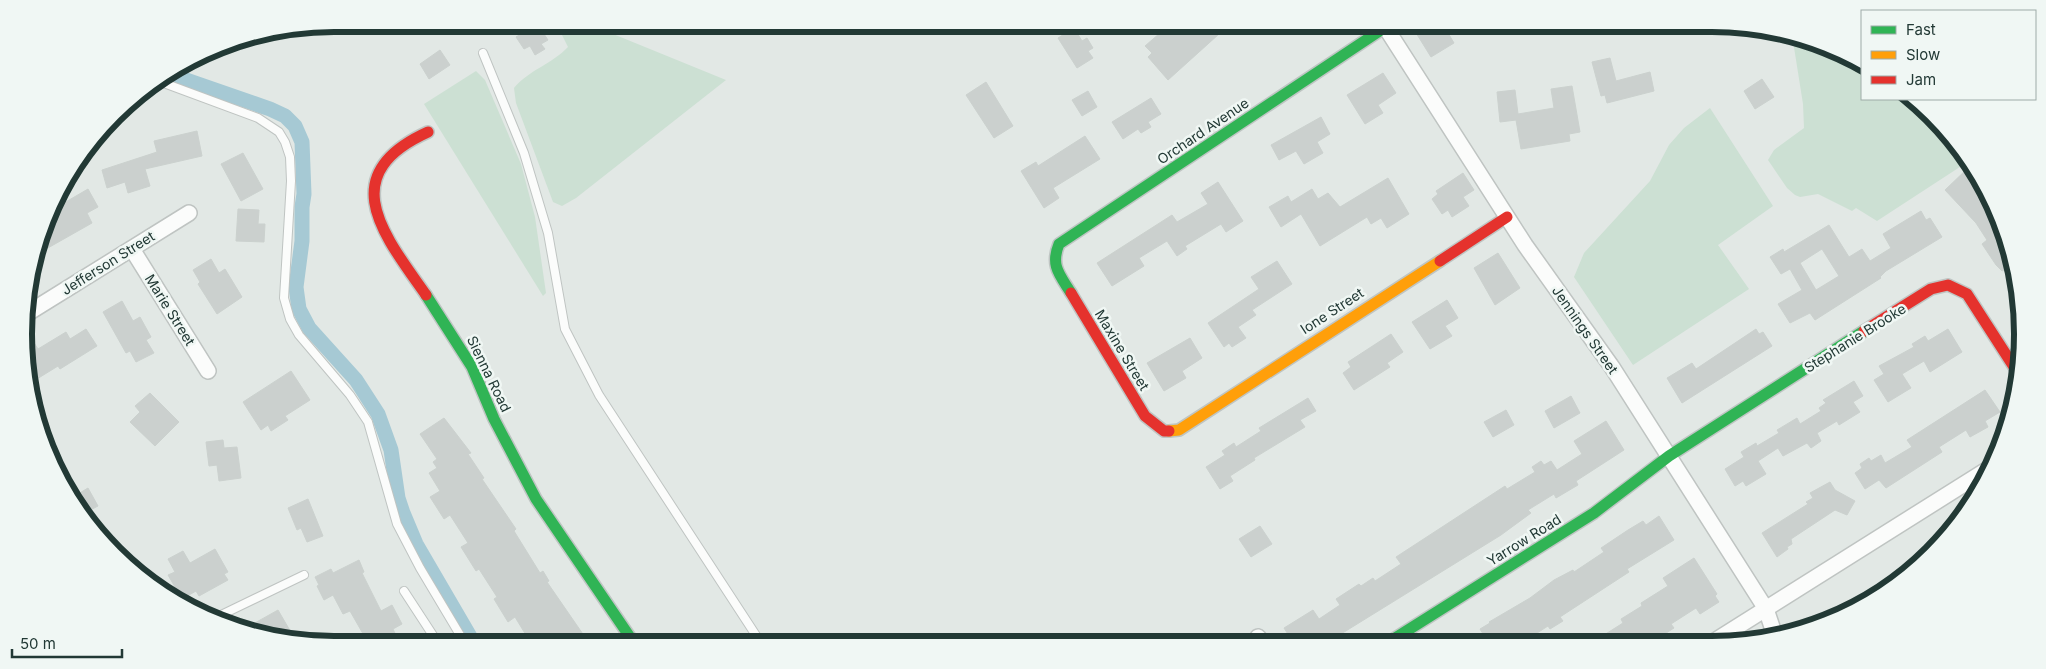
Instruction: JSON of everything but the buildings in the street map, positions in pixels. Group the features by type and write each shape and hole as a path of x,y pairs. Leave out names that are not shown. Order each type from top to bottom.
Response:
{"street":[{"name":"Orchard Avenue","path":"1056,268 1055,252 1062,241 1379,32"},
{"name":"Jennings Street","path":"1388,32 1506,217 1612,367 1766,609 1773,630"},
{"name":"Sienna Road","path":"428,132 406,142 382,166 374,185 376,210 385,236 446,324 472,367 494,419 536,499 629,636"},
{"name":"Jefferson Street","path":"34,310 189,213"},
{"name":"Ione Street","path":"1175,432 1506,217"},
{"name":"Marie Street","path":"132,249 208,371"},
{"name":"Maxine Street","path":"1056,268 1120,378 1145,416 1164,431 1175,432"},
{"name":"Stephanie Brooke","path":"1669,456 1931,289 1948,285 1967,294 2012,364"},
{"name":"Yarrow Road","path":"1399,636 1594,513 1669,456"},
{"path":"1723,636 1979,475"}],"lane":[{"path":"483,53 524,153 548,233 565,329 598,394 756,636"},
{"path":"166,84 258,118 279,132 285,142 290,157 291,181 284,298 290,320 298,335 350,395 368,422 397,524 420,568 461,636"},
{"path":"221,615 304,576"},
{"path":"404,591 433,636"}],"green space":[{"path":"560,32 608,32 726,80 576,198 562,206 553,202 516,103 514,88 527,76 568,47"},
{"path":"1793,44 1827,55 1861,72 1861,100 1902,100 1939,135 1962,166 1877,221 1856,208 1852,211 1818,194 1800,197 1787,188 1768,160 1774,150 1804,128 1803,104"},
{"path":"476,71 485,80 521,164 535,217 546,293 543,296 424,104"},
{"path":"1710,108 1773,206 1718,245 1749,289 1633,365 1574,277 1584,253 1650,181 1669,145 1684,128"}],"waterway":[{"path":"177,77 270,109 285,116 295,126 302,142 304,194 302,241 296,287 299,309 309,328 356,380 378,414 391,450 398,498 403,513 416,544 470,636"}],"traffic: fast":[{"path":"1071,293 1060,275 1056,264 1056,252 1059,244 1378,32"},
{"path":"426,295 472,367 494,419 536,499 629,636"},
{"path":"1399,636 1594,513 1669,456 1864,331"}],"traffic: slow":[{"path":"1169,431 1179,430 1440,261"}],"traffic: jam":[{"path":"426,295 395,250 383,228 376,207 375,187 382,167 399,149 428,132"},
{"path":"1440,261 1507,217"},
{"path":"1864,331 1931,289 1948,285 1967,294 2012,364"},
{"path":"1071,293 1145,416 1164,431 1169,431"}]}
